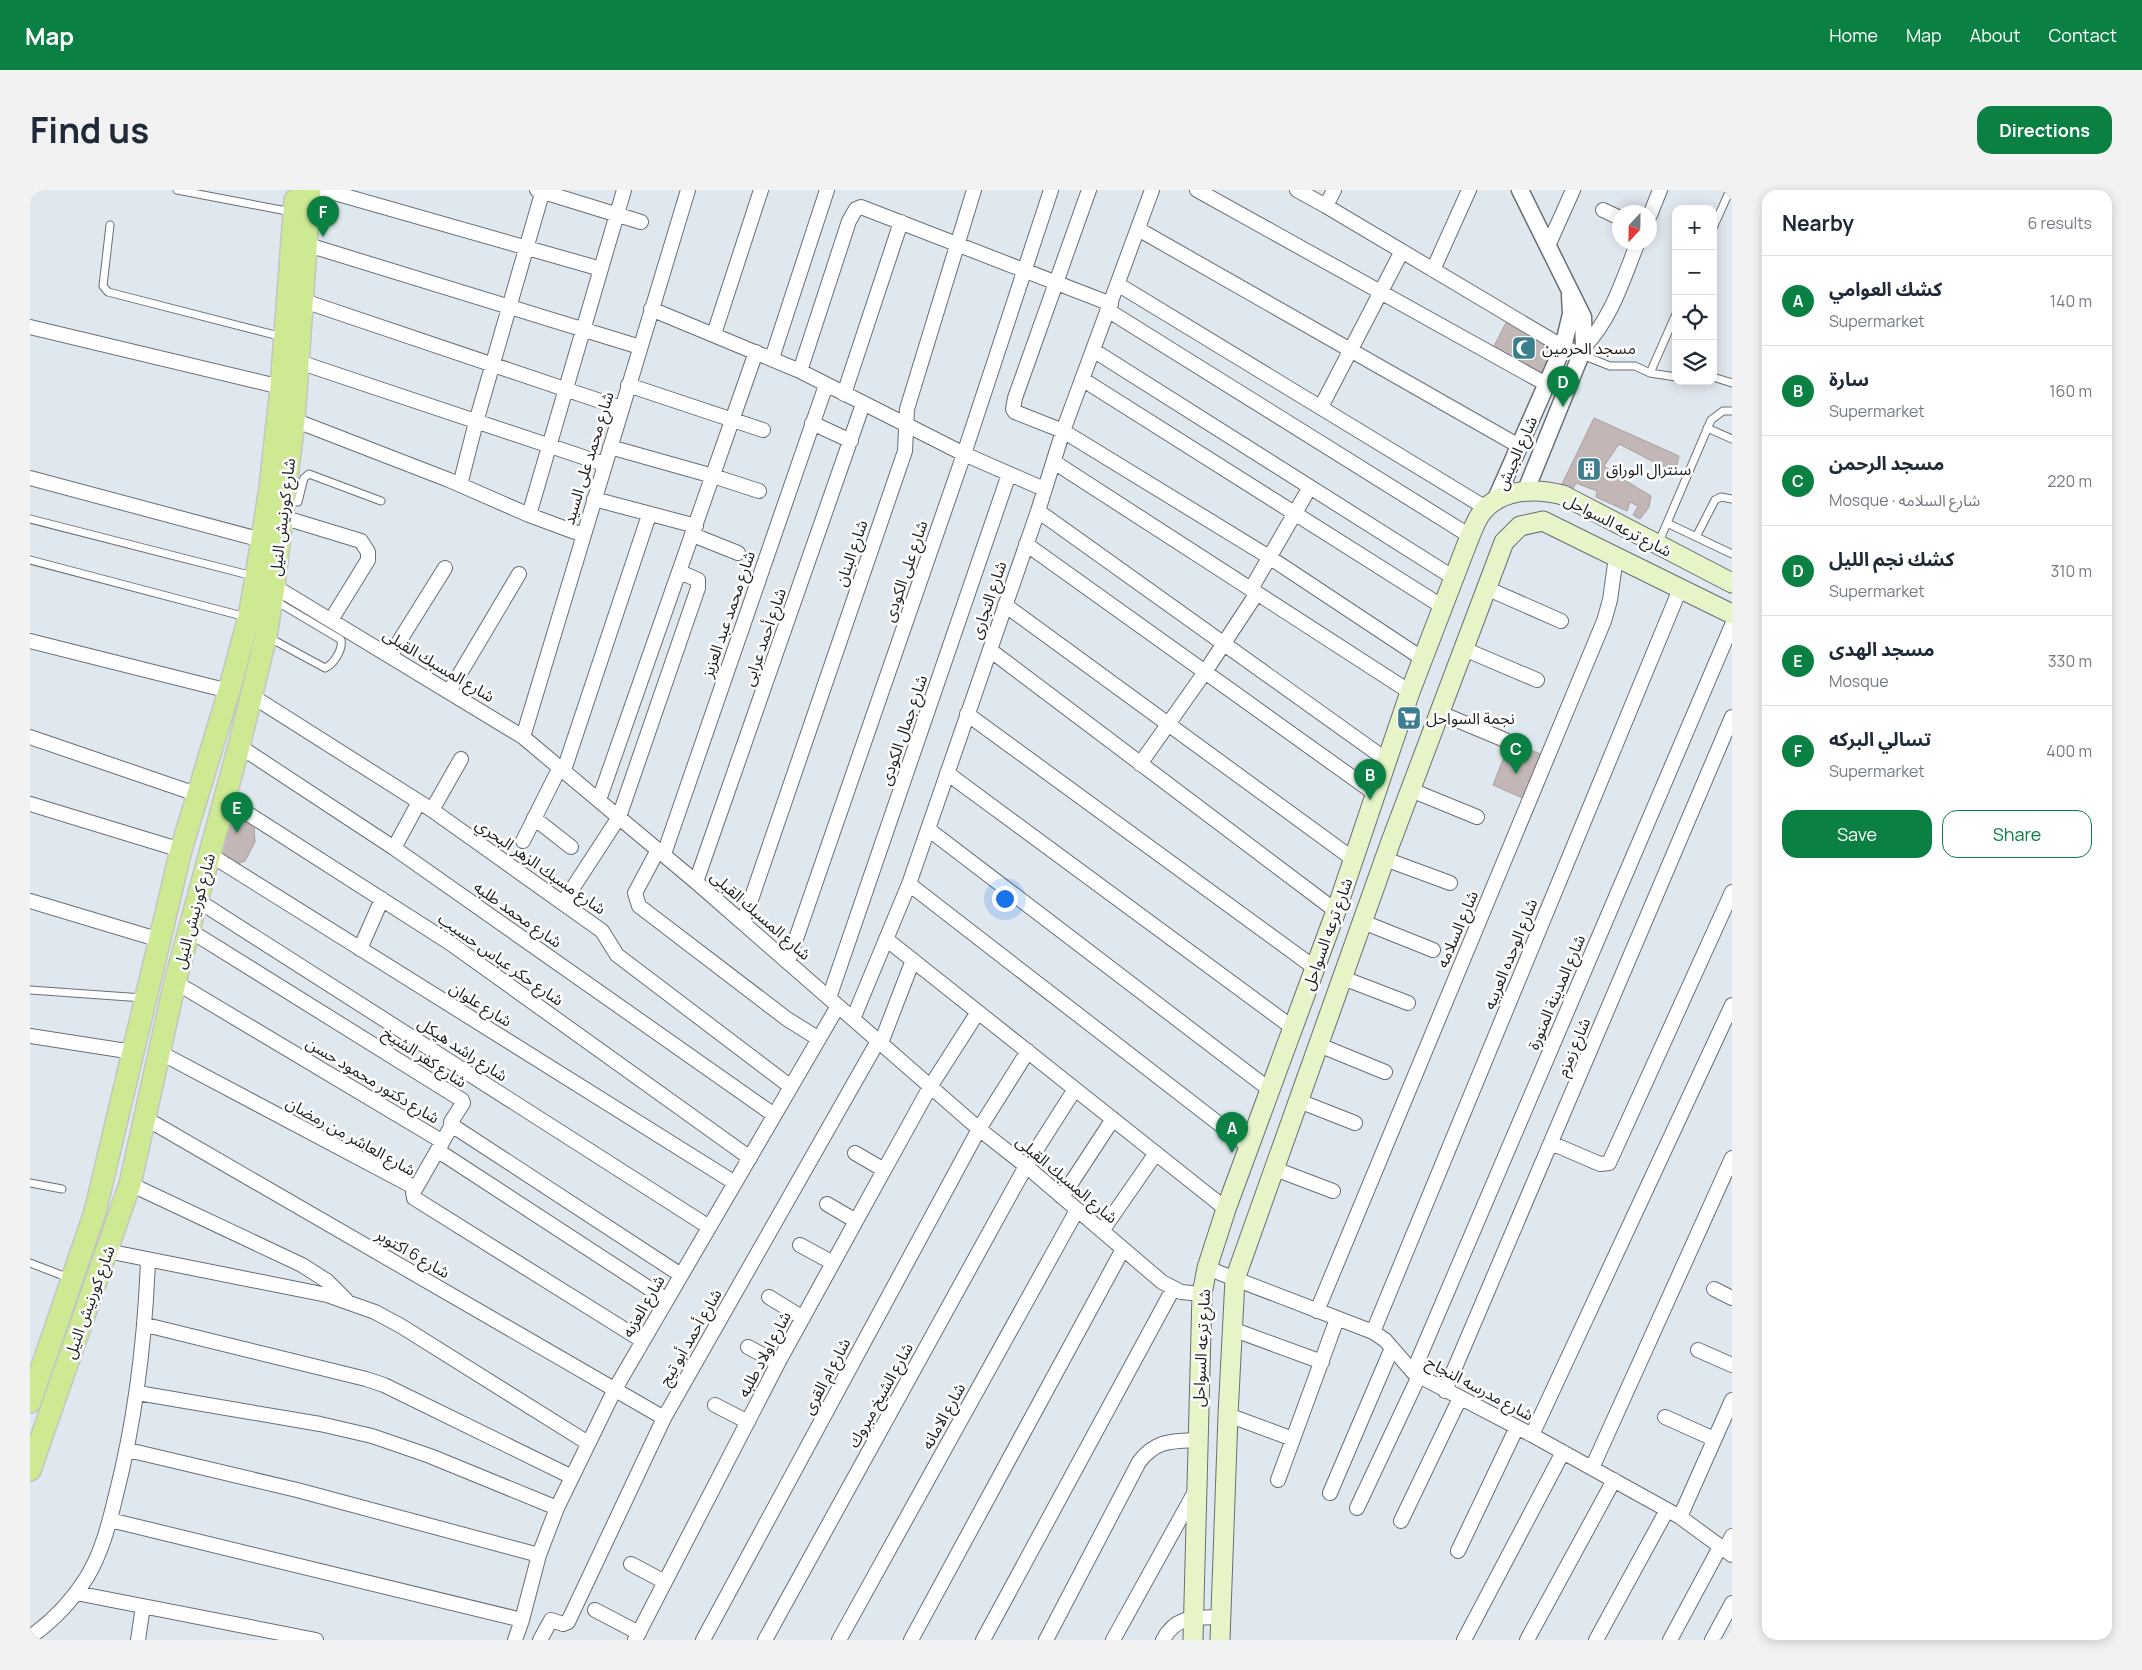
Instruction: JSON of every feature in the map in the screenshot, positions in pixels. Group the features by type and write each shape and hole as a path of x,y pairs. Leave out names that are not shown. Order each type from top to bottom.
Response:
{"main road":[{"name":"شارع كورنيش النيل","path":"31,1397 96,1212 180,850 199,795 249,617 268,587 262,540 281,387 296,190"},
{"name":"شارع كورنيش النيل","path":"30,1470 130,1184 175,982 239,746 266,636 268,587 283,509 294,420 308,245 310,190"},
{"name":"شارع ترعه السواحل","path":"1193,1640 1202,1294 1207,1268 1226,1209 1336,911 1410,692 1470,536 1480,515 1491,504 1505,496 1526,490 1545,491 1563,495 1732,583"},
{"name":"شارع ترعه السواحل","path":"1220,1640 1235,1279 1388,851 1504,542 1520,526 1543,521 1732,614"},
{"path":"1362,834 1388,851"},
{"path":"1308,988 1336,998"}],"street":[{"path":"324,190 527,246 601,269"},
{"path":"529,515 624,190"},
{"name":"شارع محمد على السيد","path":"524,736 604,464 688,190"},
{"path":"714,334 760,190"},
{"path":"772,358 827,190"},
{"name":"شارع البنان","path":"743,923 905,451 907,408 974,190"},
{"name":"شارع على الكودى","path":"788,962 964,454 1050,190"},
{"path":"1089,190 1013,409 1019,415 1063,430 1269,557 1423,658"},
{"name":"شارع التجارى","path":"853,1019 909,884 1038,511 1063,430 1119,285 1152,190"},
{"path":"1197,190 1546,384"},
{"path":"1297,190 1563,347 1583,351 1595,336 1610,311 1635,250"},
{"path":"1326,206 1334,190"},
{"path":"1433,270 1469,190"},
{"name":"شارع الجيش","path":"1520,190 1583,317 1583,351 1526,490"},
{"path":"1548,246 1573,190"},
{"path":"1654,205 1660,190"},
{"path":"460,485 541,191 641,222"},
{"path":"800,371 849,222 856,209 861,207 1057,282 1110,307 1470,536"},
{"path":"1603,210 1612,214"},
{"path":"844,394 901,222"},
{"path":"1138,228 1520,446"},
{"path":"308,245 640,347"},
{"path":"1321,407 1402,251"},
{"path":"1119,285 1321,407 1491,504"},
{"name":"شارع الجيش","path":"1491,504 1520,446 1563,347 1571,314 1570,290"},
{"path":"304,301 621,408"},
{"path":"652,309 772,358 964,454 1044,489"},
{"path":"30,327 281,387"},
{"path":"1094,350 1454,578"},
{"path":"599,800 756,352"},
{"path":"299,362 604,464"},
{"path":"1082,380 1442,607"},
{"path":"628,385 763,430"},
{"name":"شارع محمد عبد العزيز","path":"819,1039 787,1019 639,906 635,893 661,852 826,385"},
{"name":"شارع أحمد عرابى","path":"696,882 863,404"},
{"path":"294,420 460,485 583,536"},
{"path":"812,423 851,441"},
{"path":"610,446 713,476 759,492"},
{"path":"1054,462 1410,692"},
{"name":"شارع جمال الكودى","path":"834,1002 1009,474"},
{"path":"30,478 262,540"},
{"path":"1140,764 1223,644 1254,591 1269,557 1310,487"},
{"path":"594,499 649,515 694,531 738,552"},
{"path":"283,509 361,541 366,546 368,560 332,620"},
{"path":"1038,511 1388,761"},
{"path":"523,840 562,768 649,515"},
{"path":"1026,544 1376,795"},
{"name":"شارع السلامه","path":"1317,1311 1604,622 1611,593 1616,557"},
{"path":"390,656 445,568"},
{"path":"563,903 619,817 698,588 698,580 680,572"},
{"path":"449,692 519,574"},
{"name":"شارع المسبك القبلى","path":"268,587 332,620 524,736 696,882 979,1129 1026,1166 1123,1249 1173,1289 1190,1294 1202,1294"},
{"path":"1486,588 1561,621"},
{"name":"شارع الوحده العربيه","path":"1373,1332 1680,589"},
{"path":"1005,605 1354,859"},
{"name":"شارع المدينة المنورة","path":"1356,1508 1416,1374 1732,626"},
{"path":"30,641 229,691"},
{"path":"990,650 1336,911"},
{"path":"1464,650 1537,680"},
{"name":"شارع مسبك الزهر البحري","path":"252,696 432,810 602,931 617,955 791,1087"},
{"path":"1440,712 1505,740"},
{"path":"968,714 1315,968"},
{"name":"شارع زمزم","path":"1445,1390 1732,717"},
{"path":"30,737 199,795"},
{"name":"شارع محمد طلبه","path":"239,746 394,848 774,1115"},
{"path":"432,810 461,759"},
{"path":"947,773 1293,1028"},
{"path":"1411,790 1477,817"},
{"name":"شارع حكر عباس حسيب","path":"225,799 450,943 750,1158"},
{"path":"394,848 419,802"},
{"path":"30,804 180,850"},
{"path":"534,818 571,847"},
{"path":"928,829 1270,1090"},
{"path":"1388,851 1450,883"},
{"name":"شارع علوان","path":"209,854 735,1183"},
{"path":"909,884 1249,1147"},
{"path":"1551,1144 1600,1164 1609,1163 1732,892"},
{"path":"360,949 382,899"},
{"name":"شارع راشد هيكل","path":"197,900 709,1227"},
{"path":"30,901 160,940"},
{"path":"1363,922 1433,950"},
{"name":"شارع كفر الشيخ","path":"189,930 462,1100 463,1103 451,1122 452,1125"},
{"path":"886,939 1226,1209"},
{"name":"شارع أحمد أبو تيج","path":"540,1640 551,1620 563,1624 568,1622 664,1418 879,1042 913,960"},
{"path":"1343,978 1408,1002"},
{"name":"شارع دكتور محمود حسن","path":"175,982 438,1139 441,1143 440,1148 443,1154 667,1300"},
{"name":"شارع العزبه","path":"515,1640 539,1555 557,1508 615,1389 819,1039 834,1002"},
{"path":"1532,1435 1732,1005"},
{"name":"شارع اولاد طلبه","path":"637,1637 778,1363 930,1087 978,1012"},
{"path":"30,1036 134,1052"},
{"path":"1319,1045 1385,1072"},
{"name":"شارع ام القرى","path":"703,1640 979,1129 1028,1051"},
{"name":"شارع العاشر من رمضان","path":"159,1052 410,1185 413,1189 414,1198 643,1340"},
{"name":"شارع الشيخ مبروك","path":"765,1640 1026,1166 1076,1089"},
{"path":"1299,1101 1355,1123"},
{"name":"شارع 6 اكتوبر","path":"145,1118 664,1418"},
{"path":"1062,1197 1113,1119"},
{"path":"413,1194 452,1125 681,1275"},
{"path":"855,1153 884,1170"},
{"path":"1102,1231 1156,1153"},
{"path":"1592,1468 1732,1158"},
{"path":"1275,1169 1333,1191"},
{"path":"130,1184 302,1265 327,1281 347,1301"},
{"path":"826,1204 856,1221"},
{"name":"شارع الامانه","path":"839,1640 1077,1210"},
{"path":"800,1245 833,1263"},
{"path":"911,1640 1123,1249"},
{"path":"107,1251 306,1290 347,1301 401,1326 588,1443"},
{"path":"30,1637 53,1619 76,1593 97,1558 110,1520 128,1450 138,1393 146,1325 148,1260"},
{"name":"شارع مدرسه النجاح","path":"1207,1268 1373,1332 1385,1340 1416,1374 1532,1435 1680,1517 1726,1551"},
{"path":"984,1640 1173,1289"},
{"path":"1714,1289 1732,1298"},
{"path":"769,1296 804,1318"},
{"path":"1278,1480 1338,1319"},
{"path":"146,1325 366,1378 572,1477"},
{"path":"1232,1329 1322,1362"},
{"path":"748,1347 778,1363"},
{"path":"1330,1493 1392,1348"},
{"path":"1698,1350 1732,1365"},
{"path":"138,1393 311,1422 372,1436 430,1456 557,1508"},
{"path":"1402,1521 1460,1398"},
{"path":"1680,1517 1732,1400"},
{"path":"715,1405 748,1422"},
{"path":"1228,1416 1293,1439"},
{"path":"1664,1417 1714,1439"},
{"path":"1458,1551 1517,1427"},
{"path":"1046,1640 1139,1462 1156,1445 1168,1442 1197,1440"},
{"path":"128,1450 297,1490 539,1555"},
{"path":"1464,1640 1563,1452"},
{"path":"1527,1640 1614,1480"},
{"path":"1113,1640 1196,1490"},
{"path":"1596,1640 1667,1510"},
{"path":"110,1520 522,1620"},
{"path":"1670,1640 1726,1551 1732,1536"},
{"path":"632,1564 665,1582"},
{"path":"76,1593 316,1640"},
{"path":"1712,1640 1732,1602"},
{"path":"138,1640 143,1606"},
{"path":"595,1610 637,1637"},
{"path":"1163,1640 1171,1628 1178,1622 1193,1618 1220,1617"}],"lane":[{"path":"177,190 295,213"},
{"path":"1717,219 1730,190"},
{"path":"110,225 103,286 105,290 285,337"},
{"path":"1650,373 1672,323"},
{"path":"1583,351 1610,366 1635,366 1650,373 1672,376"},
{"path":"1717,378 1732,383"},
{"path":"1658,545 1707,428 1716,414 1723,411 1732,411"},
{"path":"1707,428 1732,440"},
{"path":"283,509 298,502 304,478 309,474 381,501"},
{"path":"1696,537 1715,500 1720,497 1732,499"},
{"path":"30,519 268,587 341,640 341,648 330,666 324,668 266,636"},
{"path":"1667,523 1732,554"},
{"path":"30,560 249,617"},
{"path":"30,990 146,998"},
{"path":"30,1183 62,1189"},
{"path":"30,1263 72,1280"}],"building":[{"name":"مسجد الحرمين","path":"1507,321 1556,348 1541,374 1493,348"},
{"name":"سنترال الوراق","path":"1594,418 1679,456 1675,473 1619,444 1604,466 1651,496 1649,507 1640,519 1633,515 1638,506 1630,502 1627,511 1596,497 1597,491 1576,483 1572,490 1562,484"},
{"path":"1510,742 1543,755 1525,799 1493,785"},
{"path":"234,816 254,826 255,842 245,861 234,865 217,855 222,825"}],"place":[{"name":"تسالي البركه","path":"323,237"},
{"name":"مسجد الحرمين","path":"1524,348"},
{"name":"كشك نجم الليل","path":"1563,407"},
{"name":"سنترال الوراق","path":"1589,469"},
{"name":"نجمة السواحل","path":"1409,718"},
{"name":"مسجد الرحمن","path":"1516,774"},
{"name":"سارة","path":"1370,800"},
{"name":"مسجد الهدى","path":"237,833"},
{"name":"كشك العوامي","path":"1232,1153"}]}
